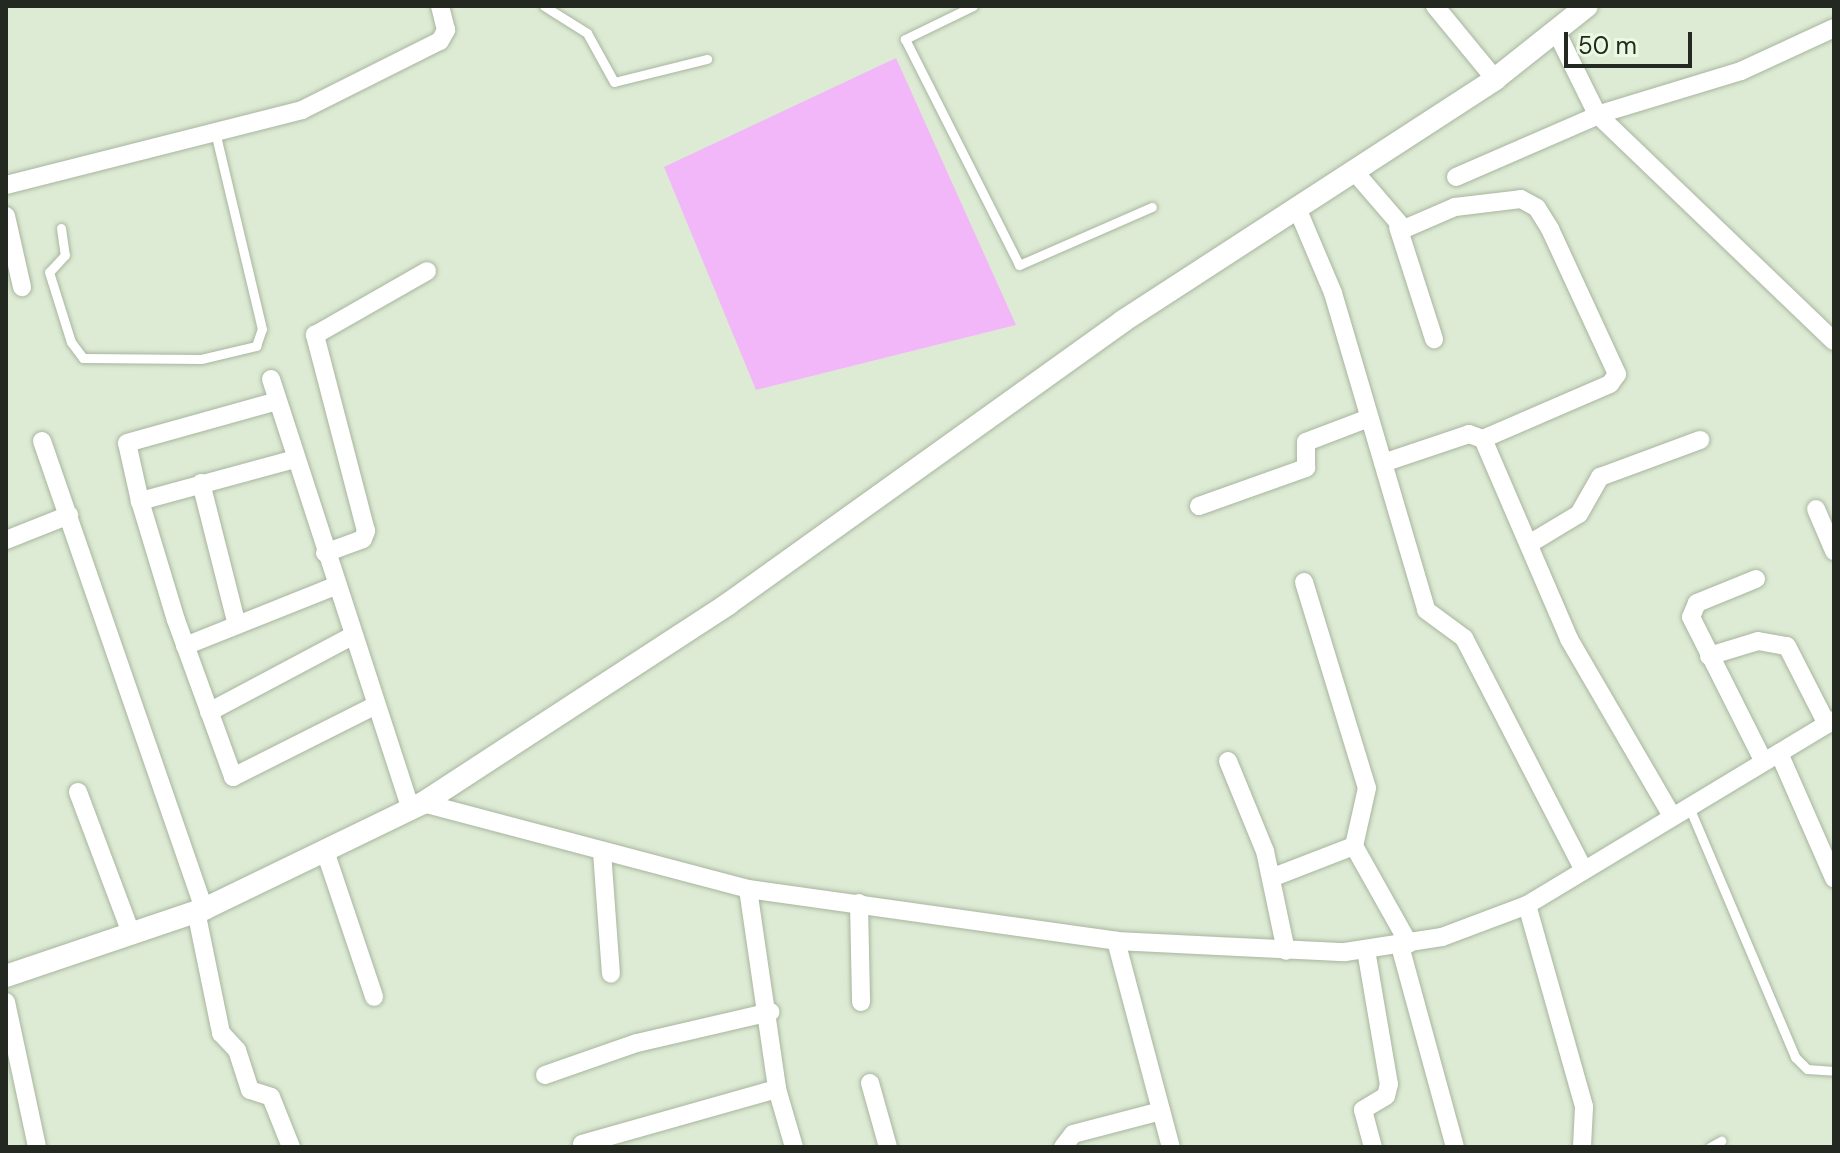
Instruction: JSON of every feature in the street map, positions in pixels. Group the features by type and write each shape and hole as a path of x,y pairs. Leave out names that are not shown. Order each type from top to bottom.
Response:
{"street":[{"path":"6,185 302,110 434,44 446,30 440,6"},
{"path":"1435,6 1495,79"},
{"path":"6,976 200,910 417,806 728,604 1123,321 1495,79 1557,33 1587,6"},
{"path":"1456,177 1603,113 1741,71 1834,28"},
{"path":"1557,33 1603,113 1834,341"},
{"path":"1354,171 1398,227 1434,339"},
{"path":"1383,463 1469,434 1483,439 1610,384 1614,366 1543,215 1530,202 1464,205 1398,227"},
{"path":"1297,208 1333,293 1426,610 1464,638 1584,870"},
{"path":"6,216 22,287"},
{"path":"325,553 363,539 366,531 315,335 427,271"},
{"path":"271,379 374,706 417,806"},
{"path":"277,401 127,443 140,501 185,646 233,777 374,706"},
{"path":"1199,506 1306,468 1306,442 1369,418"},
{"path":"1483,439 1569,639 1672,816"},
{"path":"1529,544 1579,514 1600,477 1700,440"},
{"path":"42,441 200,910 221,1033 237,1050 250,1090 271,1097 287,1147"},
{"path":"140,501 295,459"},
{"path":"201,483 237,625"},
{"path":"1816,509 1834,551"},
{"path":"6,540 69,515"},
{"path":"1756,579 1693,605 1691,617 1709,656 1772,758 1834,878"},
{"path":"1304,582 1367,788 1354,846 1405,945 1455,1147"},
{"path":"185,646 335,586"},
{"path":"209,712 352,636"},
{"path":"417,806 748,889 1116,941 1286,951 1366,950 1405,945 1527,905 1830,722 1787,646 1758,641 1709,656"},
{"path":"1228,761 1271,878 1286,951"},
{"path":"78,792 131,933"},
{"path":"1271,878 1354,846"},
{"path":"325,851 374,997"},
{"path":"602,852 611,974"},
{"path":"748,889 770,1012 777,1089 794,1147"},
{"path":"859,903 861,1002"},
{"path":"1527,905 1584,1107 1587,1143"},
{"path":"1116,941 1171,1147"},
{"path":"1366,950 1389,1084 1386,1096 1363,1110 1373,1147"},
{"path":"6,1002 37,1147"},
{"path":"545,1075 637,1043 770,1012"},
{"path":"870,1083 888,1147"},
{"path":"582,1144 777,1089"},
{"path":"1063,1147 1073,1134 1161,1111"}],"lane":[{"path":"544,6 587,33 614,82 707,59"},
{"path":"973,6 905,39 1019,265 1152,207"},
{"path":"61,228 65,255 49,272 71,342 83,358 201,359 256,346 262,329 215,132"},
{"path":"1689,807 1795,1057 1807,1069 1834,1071"},
{"path":"1710,1147 1721,1141"}],"shaded area":[{"path":"896,58 1016,325 756,390 664,167"}]}
